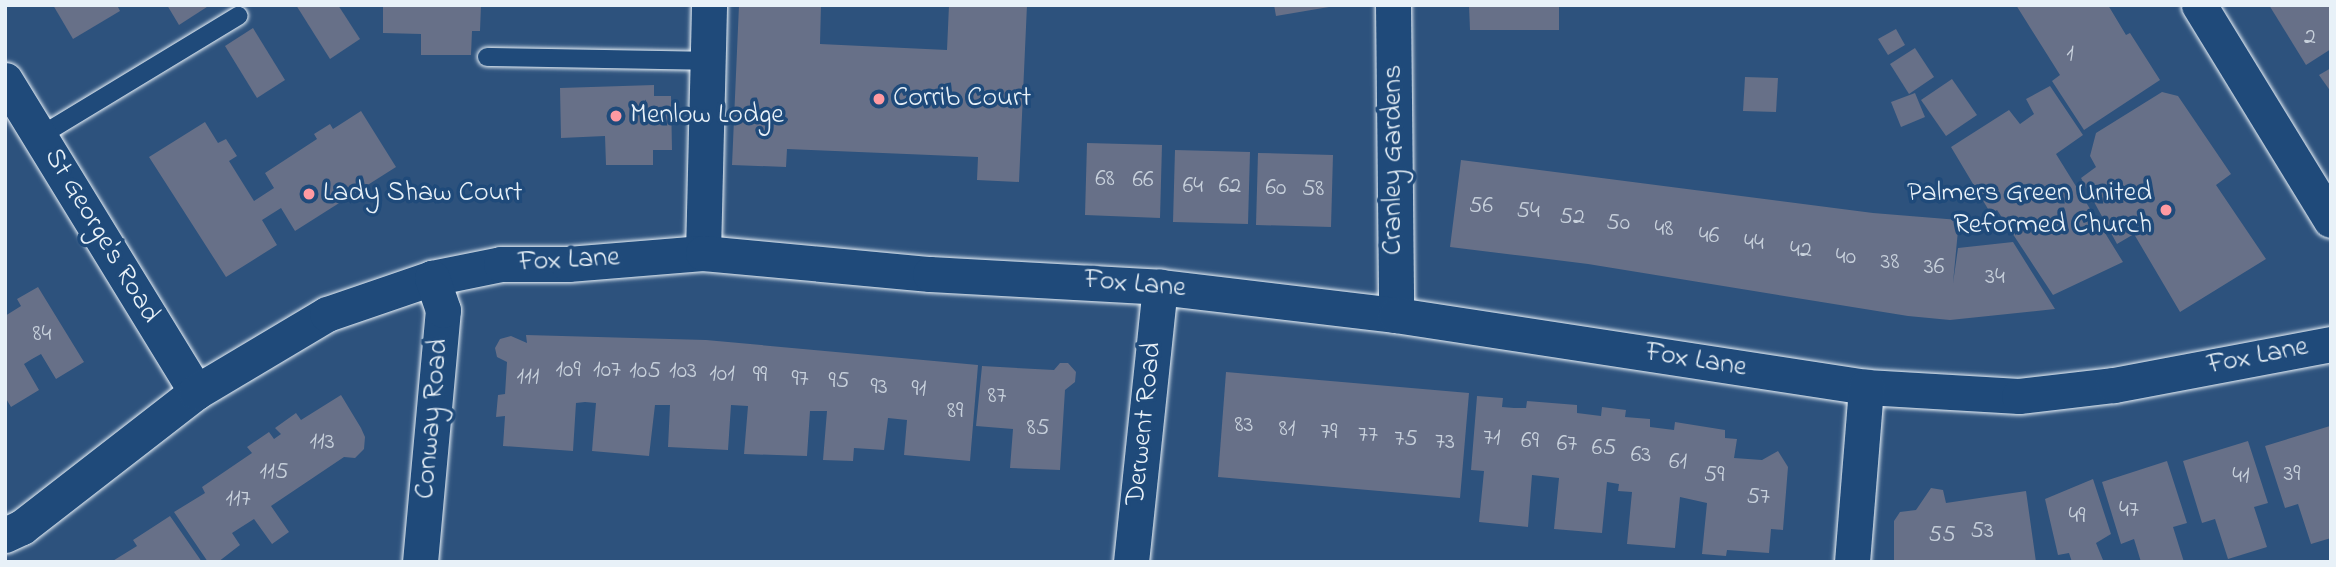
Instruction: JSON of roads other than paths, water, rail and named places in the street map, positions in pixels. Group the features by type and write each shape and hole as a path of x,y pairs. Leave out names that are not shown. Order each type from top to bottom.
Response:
{"street":[{"path":"703,253 709,5"},
{"name":"Cranley Gardens","path":"1393,5 1396,315"},
{"path":"2199,5 2331,220"},
{"name":"St George's Road","path":"5,80 196,392"},
{"name":"Fox Lane","path":"5,535 22,527 196,392 327,314 432,278 501,264 568,264 703,253 930,274 1160,287 1396,315 1866,387 2019,396 2114,385 2331,344"},
{"name":"Conway Road","path":"420,562 443,310 432,278"},
{"name":"Derwent Road","path":"1131,562 1160,287"},
{"path":"1852,562 1866,387"}],"lane":[{"path":"40,136 238,16"},
{"path":"487,57 708,61"}],"place":[{"name":"Corrib Court","path":"879,99"},
{"name":"Menlow Lodge","path":"616,116"},
{"name":"Lady Shaw Court","path":"309,194"},
{"name":"Palmers Green United Reformed Church","path":"2166,210"}]}
